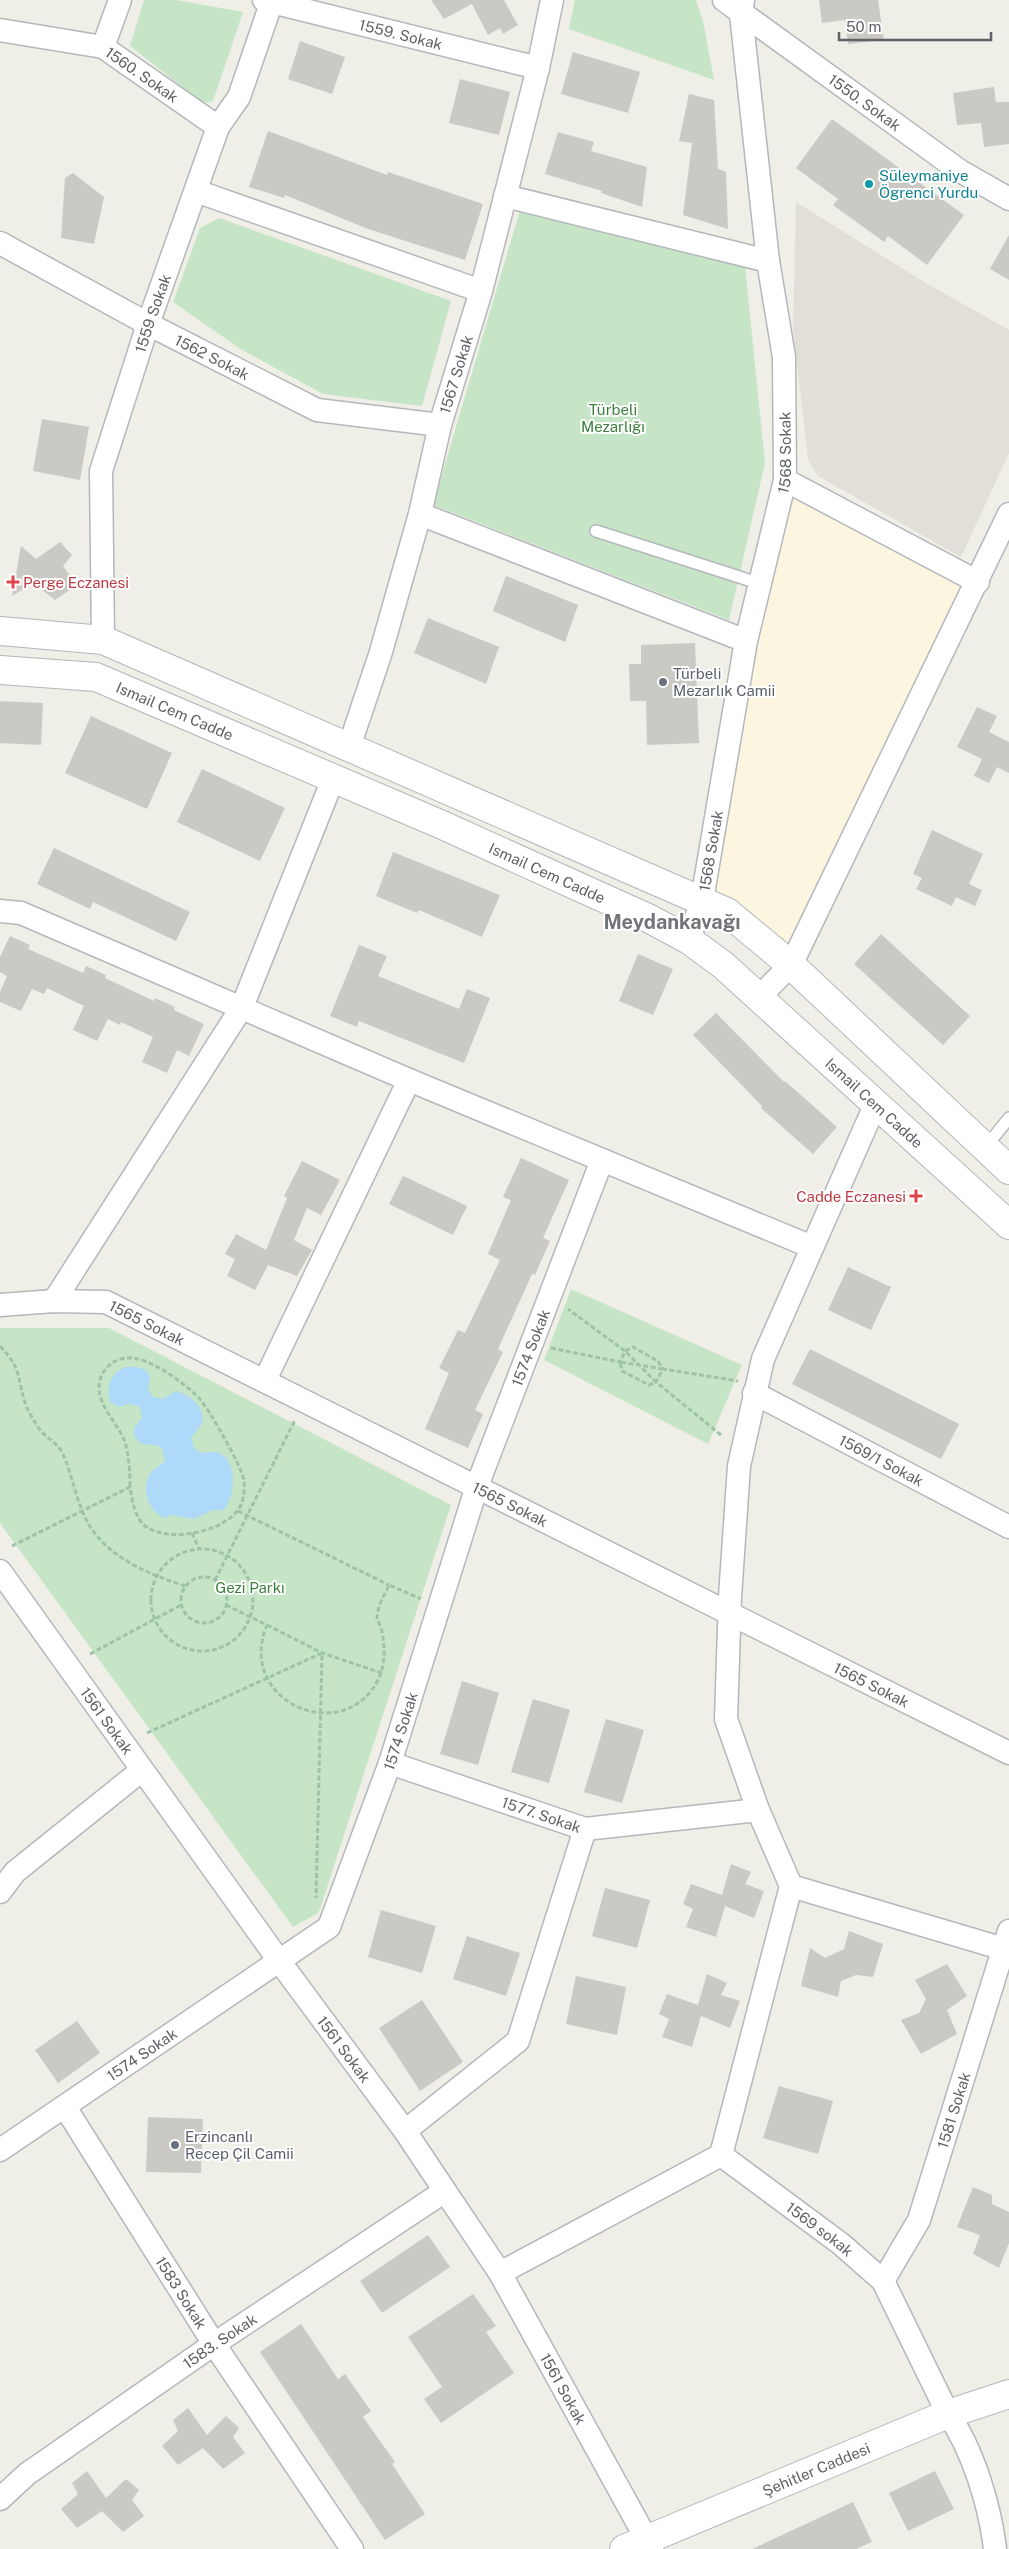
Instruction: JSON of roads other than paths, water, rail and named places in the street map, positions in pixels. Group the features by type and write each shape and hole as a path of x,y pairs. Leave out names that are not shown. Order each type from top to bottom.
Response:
{"main road":[{"path":"0,631 103,640 727,912 791,964 1009,1170"},
{"name":"Ismail Cem Cadde","path":"0,670 96,677 440,824 650,919 689,940 723,965 759,997 1009,1225"},
{"name":"Şehitler Caddesi","path":"641,2546 948,2414 1009,2394"}],"street":[{"path":"103,47 120,0"},
{"name":"1567 Sokak","path":"350,747 380,655 420,514 440,424 480,291 538,68 552,0"},
{"name":"1559. Sokak","path":"268,1 538,68"},
{"name":"1559 Sokak","path":"103,640 101,471 148,324 218,127 239,97 268,1"},
{"name":"1550. Sokak","path":"736,5 960,171 1009,199"},
{"name":"1568 Sokak","path":"689,940 702,900 746,641 758,584 785,480 784,358 768,261 736,5"},
{"name":"1560. Sokak","path":"0,30 103,47 218,127"},
{"path":"196,191 480,291"},
{"path":"505,196 768,261"},
{"name":"1562 Sokak","path":"0,243 148,324 317,410 440,424"},
{"path":"785,480 978,582"},
{"path":"420,514 746,641"},
{"path":"759,997 791,964 978,582 1009,514"},
{"path":"54,1301 242,1007 333,779"},
{"path":"0,911 20,913 409,1080 812,1248"},
{"path":"265,1380 409,1080"},
{"path":"500,2273 721,2155 791,1886 758,1810 726,1719 730,1614 746,1387 763,1359 876,1104"},
{"name":"1574 Sokak","path":"0,2150 329,1927 390,1763 477,1486 602,1160"},
{"name":"1565 Sokak","path":"0,1305 54,1301 106,1302 1009,1753"},
{"name":"1569/1 Sokak","path":"746,1387 1009,1527"},
{"name":"1561 Sokak","path":"0,1571 280,1962 406,2131 500,2273 641,2546"},
{"name":"1577. Sokak","path":"390,1763 585,1829 758,1810"},
{"path":"0,1892 7,1868 142,1770"},
{"path":"406,2131 518,2041 585,1829"},
{"path":"791,1886 1006,1940"},
{"name":"1581 Sokak","path":"882,2281 919,2220 1006,1940"},
{"name":"1583 Sokak","path":"65,2107 214,2344 352,2549"},
{"name":"1569 sokak","path":"721,2155 841,2244 882,2281 948,2414 961,2433 992,2520 995,2549"},
{"name":"1583. Sokak","path":"0,2499 27,2474 214,2344 445,2190"}],"lane":[{"path":"596,531 758,584"},
{"path":"985,1148 1009,1118"}],"water":[{"path":"125,1367 137,1367 146,1370 150,1377 148,1389 153,1397 163,1399 176,1391 191,1398 199,1406 203,1416 200,1426 191,1438 194,1448 201,1453 217,1452 224,1456 232,1470 231,1496 224,1510 213,1510 194,1519 172,1515 164,1518 150,1505 146,1493 147,1480 151,1472 165,1461 162,1448 156,1445 141,1444 134,1436 134,1428 142,1417 139,1406 129,1404 119,1407 111,1403 110,1382 115,1374"}],"place":[{"name":"Süleymaniye Ögrenci Yurdu","path":"869,184"},
{"name":"Perge Eczanesi","path":"13,582"},
{"name":"Türbeli Mezarlık Camii","path":"663,682"},
{"name":"Cadde Eczanesi","path":"916,1196"},
{"name":"Erzincanlı Recep Çil Camii","path":"175,2145"}],"district":[{"name":"Meydankavağı","path":"672,922"}],"park label":[{"name":"Türbeli Mezarlığı","path":"613,418"},
{"name":"Gezi Parkı","path":"250,1587"}]}
